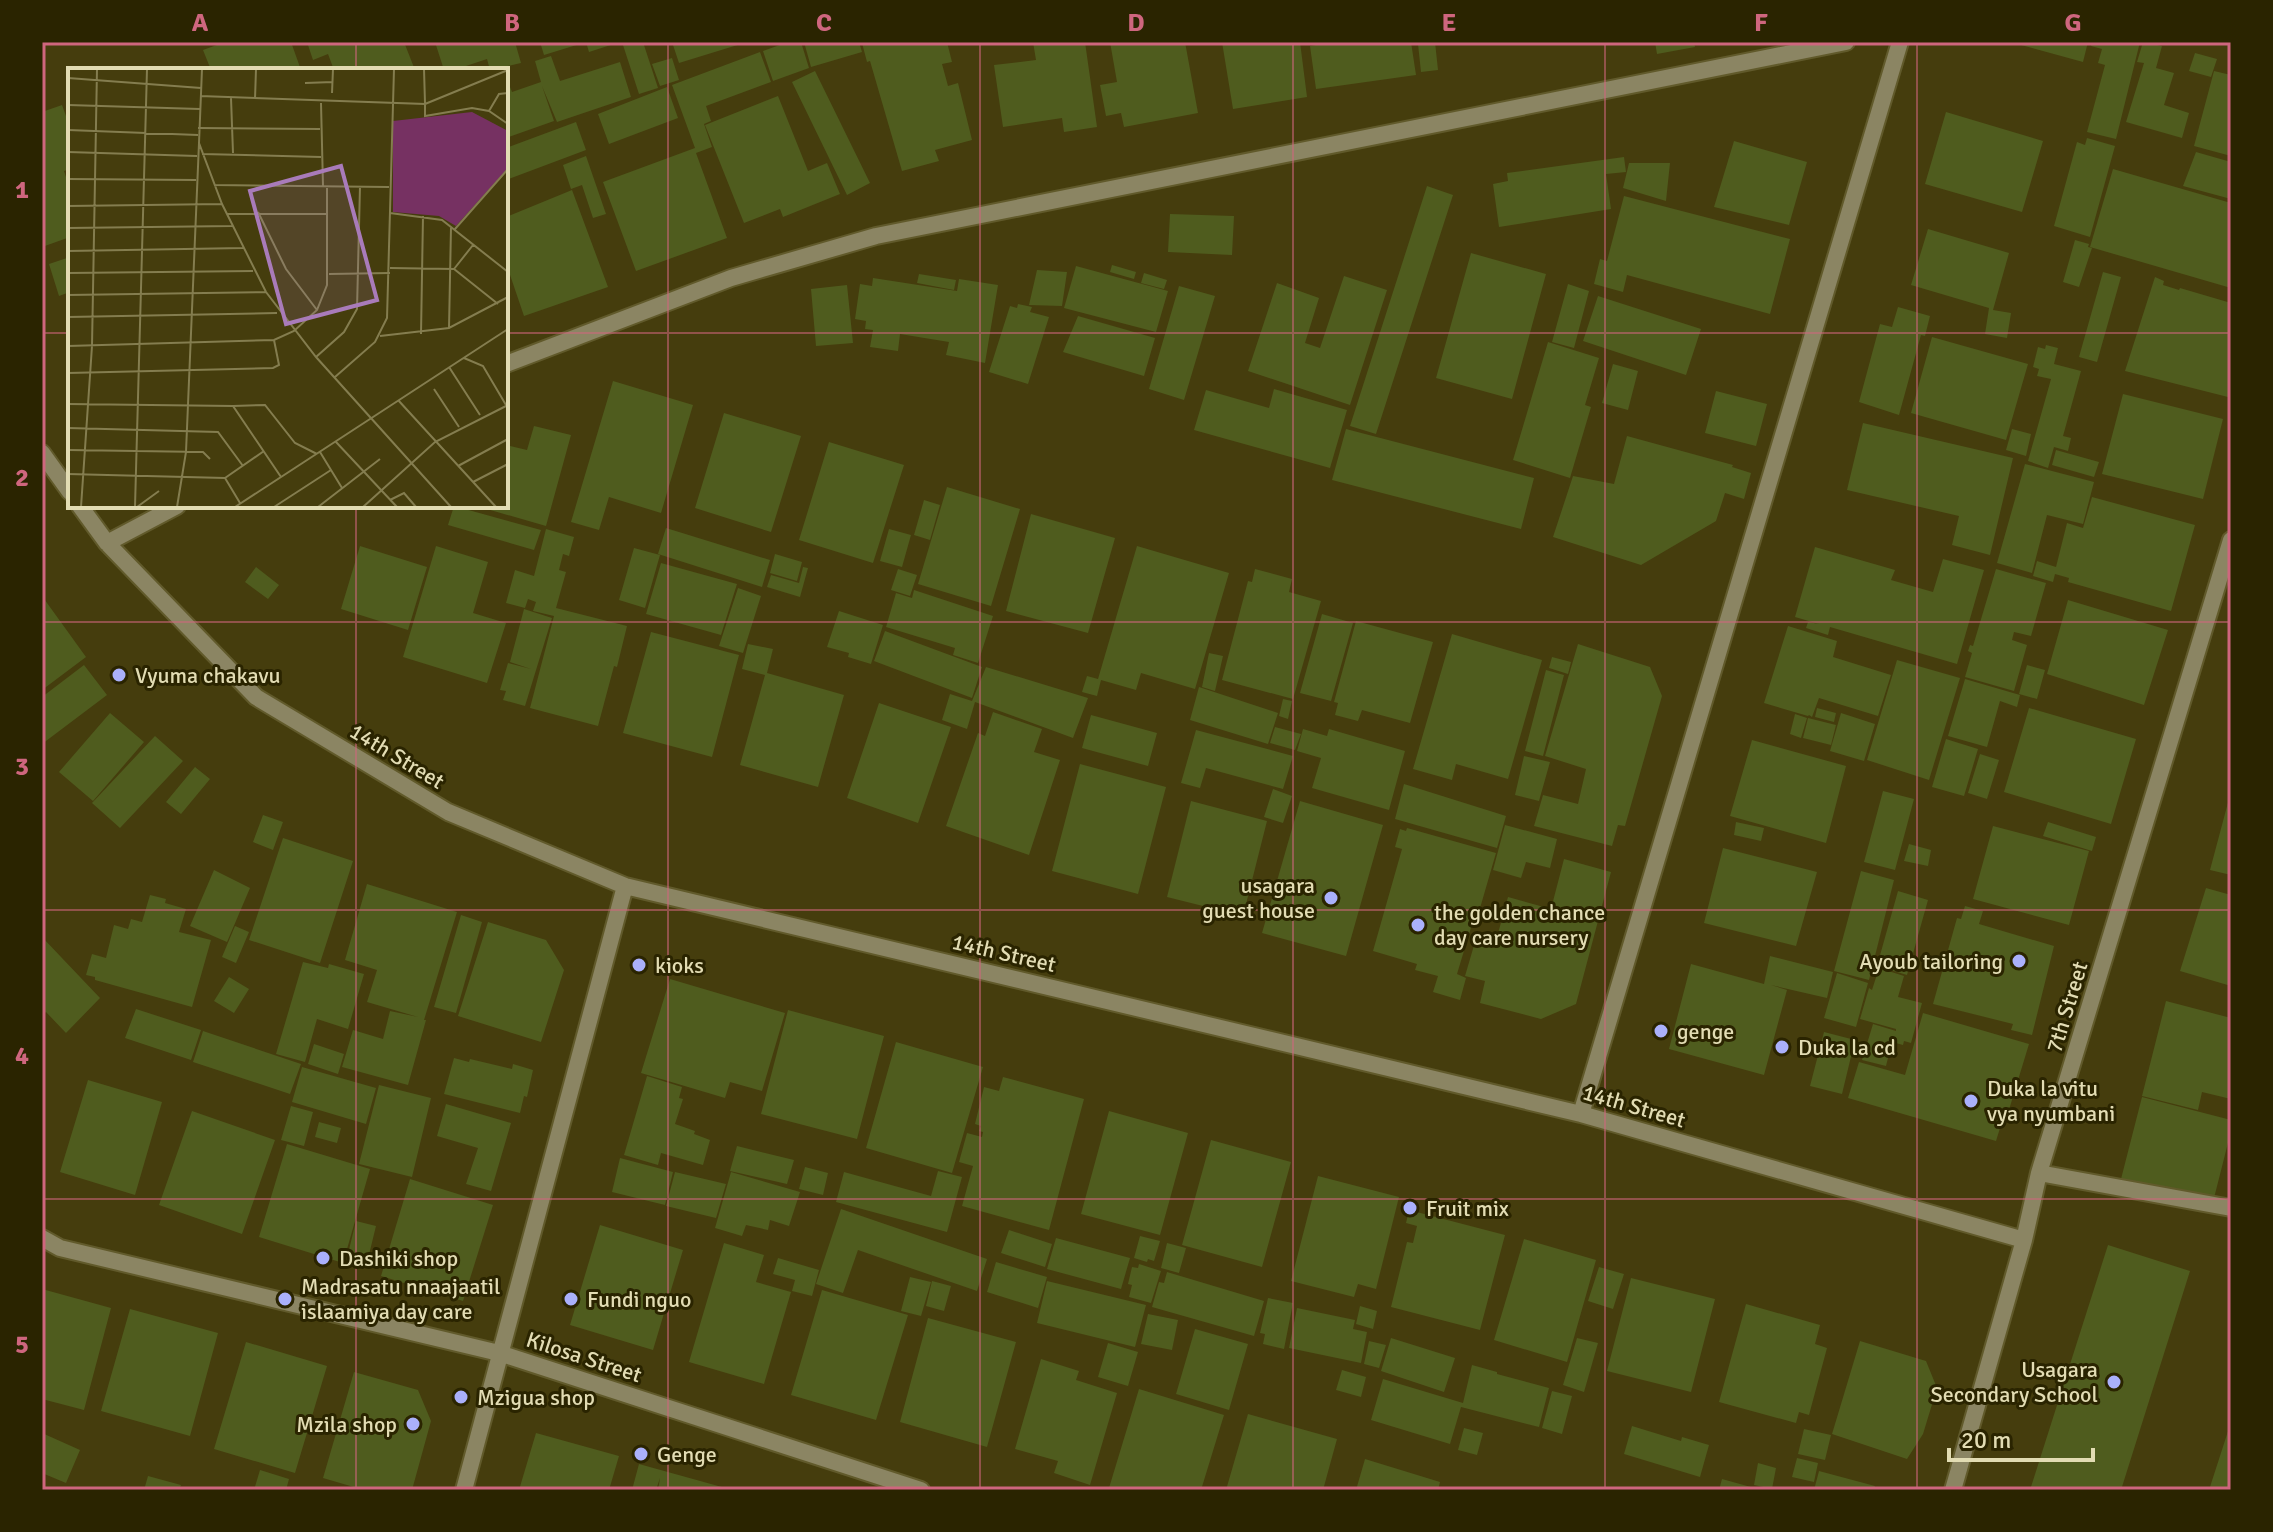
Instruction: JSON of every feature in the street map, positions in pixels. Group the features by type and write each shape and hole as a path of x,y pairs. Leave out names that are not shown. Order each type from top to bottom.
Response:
{"street":[{"path":"508,363 731,278 876,236 1846,42"},
{"path":"1581,1114 1900,42"},
{"path":"42,453 68,489"},
{"name":"14th Street","path":"81,508 107,543 256,697 448,812 625,886 1581,1114 2024,1240"},
{"path":"107,543 173,508"},
{"name":"7th Street","path":"1953,1490 2024,1240 2039,1173 2231,540"},
{"path":"464,1490 625,886"},
{"path":"2039,1173 2231,1208"},
{"name":"Kilosa Street","path":"42,1238 60,1248 499,1353 921,1490"}],"building":[{"path":"225,42 291,42 300,68 210,68 203,50"},
{"path":"307,42 404,42 414,68 333,68 328,54 313,60"},
{"path":"435,42 515,42 521,63 489,68 487,59 460,68 443,68"},
{"path":"540,42 582,42 583,43 544,55"},
{"path":"586,42 617,42 617,43 589,52"},
{"path":"622,42 643,42 658,88 639,94"},
{"path":"672,42 744,42 744,43 679,63"},
{"path":"788,42 801,42 809,68 773,81 763,51"},
{"path":"804,42 859,42 862,52 811,67"},
{"path":"947,42 952,62 942,64 948,86 958,83 972,140 935,150 939,161 902,171 870,61 867,62 862,43"},
{"path":"1033,42 1085,42 1097,127 1064,132 1062,118 1003,127 994,65 1036,60"},
{"path":"1110,42 1185,42 1198,113 1124,127 1121,113 1106,116 1100,85 1117,82"},
{"path":"1222,42 1300,42 1307,97 1233,109"},
{"path":"1333,42 1411,42 1416,75 1316,89 1310,46"},
{"path":"1435,42 1438,70 1421,72 1418,44"},
{"path":"1655,42 1694,42 1695,47 1657,54"},
{"path":"2010,42 2088,42 2083,62"},
{"path":"2092,42 2140,42 2116,139 2087,132 2105,65 2098,63 2102,49 2091,46"},
{"path":"2143,42 2162,46 2156,68 2174,73 2164,105 2189,113 2182,138 2126,122 2144,63 2137,62"},
{"path":"760,52 771,82 706,106 711,121 704,124 712,147 696,153 727,238 636,271 603,182 695,148 672,85"},
{"path":"2195,53 2217,59 2211,77 2189,71"},
{"path":"551,56 560,81 620,62 631,97 557,122 542,86 554,121 508,137 508,82 512,92 541,82 535,61"},
{"path":"672,58 679,80 660,86 652,64"},
{"path":"815,71 870,183 847,195 792,82"},
{"path":"2214,71 2231,75 2231,156 2194,146"},
{"path":"667,87 678,118 609,144 598,114"},
{"path":"778,96 808,171 827,163 840,194 783,217 780,209 744,223 705,125"},
{"path":"62,105 68,122 68,170 64,171 68,183 68,238 42,247 42,112"},
{"path":"1946,112 2043,141 2022,212 1925,184"},
{"path":"576,122 586,150 508,179 508,147"},
{"path":"2087,138 2115,146 2090,237 2054,226 2077,142 2085,145"},
{"path":"1734,141 1807,162 1789,225 1714,207"},
{"path":"2196,152 2231,162 2231,199 2183,186"},
{"path":"586,156 606,214 593,218 582,185 571,189 563,165"},
{"path":"1624,157 1626,172 1606,174 1611,209 1499,227 1493,184 1508,181 1507,173"},
{"path":"1629,163 1670,163 1666,201 1623,188"},
{"path":"2113,169 2231,203 2231,288 2090,247"},
{"path":"1427,186 1453,195 1376,434 1350,426"},
{"path":"572,190 608,287 524,316 508,269 508,216"},
{"path":"1624,196 1790,239 1770,314 1627,275 1623,292 1594,284 1600,259 1607,261"},
{"path":"1170,214 1234,216 1232,255 1168,252"},
{"path":"1928,229 2009,253 1993,310 2011,313 2007,338 1985,334 1989,308 1911,285"},
{"path":"2075,240 2092,248 2079,287 2063,282"},
{"path":"1471,253 1546,274 1512,399 1436,378"},
{"path":"68,258 68,293 59,296 49,264"},
{"path":"1112,265 1136,272 1134,279 1110,272"},
{"path":"1076,266 1168,291 1156,332 1064,308"},
{"path":"1037,270 1067,272 1062,306 1029,305"},
{"path":"2103,272 2121,277 2097,362 2079,357"},
{"path":"1144,273 1167,280 1164,289 1141,283"},
{"path":"919,274 956,280 954,290 917,283"},
{"path":"1344,276 1387,290 1350,405 1248,371 1277,283 1319,298 1305,343 1320,348"},
{"path":"2155,277 2164,281 2163,285 2231,303 2231,386 2228,397 2125,371"},
{"path":"873,278 957,291 959,279 998,285 985,363 946,355 949,342 900,334 898,351 870,347 873,330 865,329 866,321 855,319 860,284 872,286"},
{"path":"1568,284 1589,291 1574,348 1552,342"},
{"path":"847,285 853,343 816,346 811,289"},
{"path":"1179,286 1215,296 1184,400 1149,389"},
{"path":"1598,296 1701,329 1686,375 1583,341"},
{"path":"1018,304 1032,307 1030,312 1049,317 1028,384 989,372 1010,306 1017,308"},
{"path":"1898,307 1930,316 1925,336 1921,335 1899,415 1859,402 1880,324 1892,327"},
{"path":"1078,316 1155,338 1144,376 1063,352"},
{"path":"1932,337 2028,364 2006,440 1911,413"},
{"path":"1548,342 1599,358 1585,405 1591,407 1570,478 1513,460"},
{"path":"2046,345 2058,348 2054,364 2081,371 2063,436 2071,438 2068,451 2054,447 2048,468 2028,461 2051,379 2037,376 2039,369 2033,367 2038,347 2045,349"},
{"path":"1613,364 1638,371 1628,410 1602,403"},
{"path":"613,381 693,405 661,513 609,497 599,530 571,522"},
{"path":"1274,389 1347,410 1330,468 1194,430 1206,390 1269,408"},
{"path":"1716,391 1767,404 1756,446 1705,433"},
{"path":"2123,394 2223,419 2203,499 2102,474"},
{"path":"724,413 801,436 771,532 695,508"},
{"path":"1863,423 2013,458 1990,555 1952,545 1959,516 1847,490"},
{"path":"534,426 571,435 546,526 483,508 508,508 508,445 527,450"},
{"path":"1346,429 1534,478 1521,529 1332,480"},
{"path":"2012,429 2031,434 2026,456 2006,450"},
{"path":"1627,436 1733,465 1751,473 1744,499 1725,493 1716,521 1641,565 1553,537 1573,476 1614,484"},
{"path":"829,442 904,465 873,563 799,540"},
{"path":"2056,450 2099,462 2094,477 2052,465"},
{"path":"2025,464 2094,482 2083,524 2047,515 2032,573 1997,563"},
{"path":"947,487 1020,509 991,606 918,584"},
{"path":"2092,497 2195,525 2171,611 2068,582 2069,578 2055,574 2053,582 2033,576 2037,561 2056,567 2067,523 2083,528"},
{"path":"924,500 940,505 930,540 914,535"},
{"path":"453,508 461,508 541,530 534,550 448,525"},
{"path":"1031,514 1115,538 1088,633 1006,611"},
{"path":"666,528 770,560 762,587 658,554"},
{"path":"546,529 574,537 569,556 563,554 559,570 566,572 556,608 627,626 598,726 530,708 554,616 533,611 536,602 528,599 525,608 506,603 515,570 534,576"},
{"path":"889,529 911,535 902,567 880,561"},
{"path":"360,546 427,567 408,630 341,609"},
{"path":"436,546 488,562 473,613 506,623 487,683 403,657"},
{"path":"1137,546 1229,573 1195,689 1141,673 1136,690 1101,680 1097,696 1082,692 1087,676 1098,679"},
{"path":"1815,547 1895,570 1891,580 1933,592 1943,559 1984,570 1957,664 1830,627 1828,635 1806,628 1808,622 1819,624 1795,617"},
{"path":"634,548 660,555 645,608 619,600"},
{"path":"775,554 802,562 797,581 770,573"},
{"path":"661,563 737,584 721,635 646,614"},
{"path":"256,567 279,585 268,599 245,582"},
{"path":"803,567 808,568 800,597 767,587 771,575 799,583"},
{"path":"898,569 917,575 910,596 891,590"},
{"path":"1255,569 1292,579 1289,592 1321,601 1293,699 1222,680 1248,581 1252,582"},
{"path":"1996,569 2046,583 2031,636 2014,632 2012,640 2027,645 2014,691 1965,677 1972,653 1968,651 1970,645 1973,646"},
{"path":"738,588 761,596 743,653 719,646"},
{"path":"914,590 993,616 978,663 953,655 955,648 886,627 896,593 912,598"},
{"path":"42,596 86,657 42,690"},
{"path":"2068,600 2168,630 2144,705 2047,674"},
{"path":"524,609 552,618 525,706 503,700 506,691 500,690 508,663 531,669 510,662"},
{"path":"839,611 883,625 871,664 827,647"},
{"path":"1322,614 1353,623 1331,701 1300,693"},
{"path":"1356,621 1433,642 1410,723 1362,710 1358,721 1335,715 1338,703 1334,702"},
{"path":"1788,626 1837,641 1833,657 1891,675 1878,716 1819,698 1812,717 1764,703"},
{"path":"885,631 982,667 972,698 874,661"},
{"path":"651,632 739,655 712,757 623,733"},
{"path":"1452,634 1542,660 1508,779 1456,764 1452,780 1413,769"},
{"path":"748,644 773,649 767,673 844,695 818,787 740,765 765,675 742,669"},
{"path":"1578,644 1650,667 1662,696 1625,826 1618,825 1612,846 1534,826 1543,795 1578,804 1586,769 1545,756"},
{"path":"1209,653 1223,656 1215,691 1202,687"},
{"path":"1552,657 1571,662 1568,674 1549,668"},
{"path":"1897,660 1960,678 1929,780 1867,760"},
{"path":"84,665 107,695 42,744 42,697"},
{"path":"2027,665 2045,670 2037,699 2019,694"},
{"path":"986,667 1088,698 1073,738 975,702 967,729 942,720 950,694 972,701"},
{"path":"1546,670 1564,675 1543,756 1525,751"},
{"path":"1965,679 2020,695 2017,707 2000,701 1987,747 1948,736"},
{"path":"1199,687 1278,713 1268,744 1190,720"},
{"path":"1283,699 1292,701 1288,719 1279,716"},
{"path":"879,703 951,727 918,823 847,798"},
{"path":"1817,708 1836,713 1834,722 1815,717"},
{"path":"2029,708 2136,739 2111,824 2004,792"},
{"path":"993,712 1042,729 1034,752 1060,760 1029,855 946,826 978,733 985,736"},
{"path":"110,713 144,742 93,801 59,772"},
{"path":"1841,713 1875,724 1864,761 1830,751"},
{"path":"1795,714 1807,718 1801,738 1790,734"},
{"path":"1091,715 1157,733 1148,766 1082,748"},
{"path":"1808,718 1836,725 1831,745 1803,738"},
{"path":"1275,727 1301,734 1295,750 1270,743"},
{"path":"1303,729 1327,736 1329,729 1405,751 1389,810 1312,788 1321,758 1297,751"},
{"path":"1196,730 1293,756 1283,789 1206,768 1200,788 1181,783"},
{"path":"155,736 183,761 120,828 92,803"},
{"path":"1946,739 1978,749 1964,796 1932,787"},
{"path":"1752,740 1846,766 1826,843 1730,816"},
{"path":"1980,754 1999,760 1987,799 1968,793"},
{"path":"1524,756 1550,762 1539,801 1515,795"},
{"path":"1080,764 1166,787 1138,894 1052,871"},
{"path":"195,767 210,779 181,814 166,802"},
{"path":"1404,784 1506,816 1497,848 1395,819"},
{"path":"1273,789 1292,796 1283,823 1264,817"},
{"path":"1883,791 1914,799 1895,870 1864,862"},
{"path":"2231,795 2231,875 2210,870"},
{"path":"1191,801 1267,821 1243,916 1167,897"},
{"path":"1300,801 1383,825 1346,956 1262,933"},
{"path":"263,815 283,822 273,850 253,842"},
{"path":"1736,822 1764,828 1761,841 1734,835"},
{"path":"2048,822 2096,837 2092,851 2043,836"},
{"path":"1505,825 1557,839 1550,868 1526,862 1521,878 1493,870"},
{"path":"1993,826 2089,851 2069,925 1973,899"},
{"path":"1407,828 1496,853 1457,974 1466,978 1460,1000 1433,992 1438,976 1415,970 1417,964 1373,951 1402,849 1395,847 1400,829 1406,831"},
{"path":"283,838 353,861 320,963 249,940"},
{"path":"1909,844 1931,850 1928,866 1904,861"},
{"path":"1723,848 1817,872 1796,946 1704,923"},
{"path":"1564,859 1611,872 1576,1004 1541,1019 1480,1003 1485,981 1465,976 1475,942 1494,948 1508,897 1551,909"},
{"path":"214,870 250,888 227,942 190,926"},
{"path":"1861,871 1894,880 1869,980 1834,971"},
{"path":"367,884 457,912 408,1085 342,1067 353,1030 383,1039 390,1011 418,1017 367,1002 377,970 345,960"},
{"path":"2206,888 2231,895 2231,986 2180,971"},
{"path":"1898,891 1928,900 1907,975 1877,966"},
{"path":"150,895 186,909 179,932 211,940 192,1007 86,975 92,954 106,958 114,925 128,929 131,919 142,922"},
{"path":"1965,906 1983,911 1979,924 2054,946 2032,1035 2011,1030 2013,1024 1933,1004 1957,918 1961,919"},
{"path":"461,915 482,922 456,1013 434,1007"},
{"path":"488,922 546,940 564,970 541,1042 458,1016"},
{"path":"235,926 249,932 236,963 222,957"},
{"path":"42,937 100,998 66,1033 46,1012 42,1015"},
{"path":"1770,956 1833,972 1827,998 1771,985 1787,990 1764,1075 1669,1049 1691,964 1764,984"},
{"path":"303,962 328,968 329,964 364,974 348,1029 317,1019 305,1062 276,1054"},
{"path":"1879,968 1904,976 1898,997 1922,1003 1911,1043 1904,1041 1903,1045 1892,1042 1886,1066 1862,1060 1873,1024 1896,1031 1860,1019"},
{"path":"1837,973 1868,983 1856,1027 1824,1018"},
{"path":"229,977 249,989 234,1013 214,1001"},
{"path":"670,979 785,1013 762,1091 730,1082 725,1098 641,1073"},
{"path":"2166,1001 2231,1018 2231,1099 2202,1092 2198,1110 2142,1096"},
{"path":"136,1009 201,1030 191,1060 125,1038"},
{"path":"788,1010 884,1036 857,1139 761,1114"},
{"path":"1923,1013 2029,1044 1996,1141 1848,1098 1859,1062 1905,1075"},
{"path":"203,1031 301,1064 290,1094 193,1062"},
{"path":"1824,1032 1855,1040 1842,1094 1810,1086"},
{"path":"896,1042 983,1067 952,1173 866,1148"},
{"path":"314,1044 344,1054 338,1074 308,1064"},
{"path":"454,1058 512,1069 513,1064 533,1070 520,1113 444,1094"},
{"path":"302,1067 376,1088 366,1124 292,1102"},
{"path":"647,1076 682,1087 679,1098 683,1099 675,1124 710,1140 703,1165 661,1153 658,1165 624,1155"},
{"path":"1003,1077 1084,1099 1049,1230 962,1206 973,1166 959,1162 967,1133 982,1137 983,1132 979,1131 981,1126 975,1124 984,1087 999,1091"},
{"path":"88,1080 162,1102 135,1195 60,1172"},
{"path":"379,1085 431,1098 412,1177 359,1164"},
{"path":"2142,1097 2231,1120 2213,1202 2121,1179"},
{"path":"446,1104 511,1123 491,1191 466,1184 478,1148 437,1136"},
{"path":"291,1106 313,1112 304,1146 281,1140"},
{"path":"192,1111 275,1140 242,1234 159,1205"},
{"path":"1109,1111 1188,1133 1160,1235 1081,1214"},
{"path":"319,1122 341,1128 337,1143 315,1137"},
{"path":"1211,1140 1291,1162 1262,1267 1182,1245"},
{"path":"287,1144 370,1169 343,1263 259,1237"},
{"path":"737,1146 794,1160 787,1184 730,1171"},
{"path":"620,1158 673,1172 665,1205 612,1192"},
{"path":"805,1167 828,1173 823,1195 799,1189"},
{"path":"938,1171 962,1177 947,1232 836,1202 844,1172 931,1196"},
{"path":"675,1172 726,1184 716,1218 666,1206"},
{"path":"731,1172 800,1192 789,1226 770,1220 768,1230 746,1225 742,1236 715,1228"},
{"path":"1318,1176 1399,1197 1376,1289 1358,1284 1354,1297 1291,1281"},
{"path":"410,1179 493,1205 463,1301 381,1276"},
{"path":"841,1209 987,1259 977,1291 858,1250 843,1293 816,1284"},
{"path":"1409,1210 1505,1235 1480,1330 1391,1307 1407,1242 1413,1243 1417,1226 1406,1223"},
{"path":"356,1221 376,1226 366,1267 346,1262"},
{"path":"600,1225 683,1250 653,1350 570,1325"},
{"path":"1009,1230 1052,1244 1045,1267 1001,1253"},
{"path":"1140,1236 1160,1241 1154,1261 1134,1258"},
{"path":"1056,1238 1130,1258 1121,1289 1047,1269"},
{"path":"1524,1239 1596,1260 1567,1362 1494,1340"},
{"path":"724,1243 764,1255 756,1282 791,1292 764,1384 689,1362"},
{"path":"1167,1243 1186,1248 1179,1273 1161,1268"},
{"path":"2108,1245 2190,1271 2121,1490 2030,1490"},
{"path":"778,1258 819,1270 812,1296 792,1291 795,1280 773,1274"},
{"path":"996,1262 1047,1277 1038,1308 987,1292"},
{"path":"1139,1264 1161,1271 1151,1303 1129,1297 1132,1267 1138,1268"},
{"path":"1599,1267 1624,1274 1613,1309 1588,1301"},
{"path":"1167,1272 1264,1301 1254,1336 1152,1307 1159,1282 1164,1283"},
{"path":"910,1277 931,1282 921,1316 901,1311"},
{"path":"1631,1278 1715,1299 1691,1392 1607,1371"},
{"path":"932,1281 951,1286 944,1311 926,1306"},
{"path":"1047,1281 1146,1305 1135,1347 1037,1323"},
{"path":"42,1289 111,1308 84,1410 42,1399"},
{"path":"822,1290 908,1315 876,1420 791,1395"},
{"path":"1268,1298 1293,1303 1284,1349 1263,1344 1265,1334 1260,1333"},
{"path":"1746,1304 1820,1325 1815,1344 1827,1348 1809,1415 1799,1412 1796,1423 1719,1402"},
{"path":"1360,1306 1377,1311 1373,1329 1356,1324"},
{"path":"1297,1308 1355,1320 1353,1329 1367,1332 1361,1363 1289,1348"},
{"path":"130,1309 218,1333 190,1436 101,1411"},
{"path":"1148,1314 1178,1320 1172,1350 1141,1344"},
{"path":"928,1318 1016,1342 987,1447 900,1422"},
{"path":"1195,1329 1248,1344 1229,1410 1176,1394"},
{"path":"1391,1338 1455,1358 1444,1392 1381,1371"},
{"path":"1577,1338 1598,1343 1584,1392 1563,1385"},
{"path":"1369,1341 1386,1345 1379,1368 1364,1364"},
{"path":"1860,1341 1926,1361 1937,1388 1923,1434 1907,1459 1832,1434"},
{"path":"246,1342 327,1366 295,1473 214,1449"},
{"path":"1108,1343 1138,1352 1128,1386 1098,1377"},
{"path":"1041,1359 1079,1371 1076,1380 1117,1393 1090,1485 1054,1473 1058,1461 1015,1449"},
{"path":"1472,1365 1549,1388 1539,1427 1461,1407 1450,1444 1371,1420 1383,1379 1463,1403"},
{"path":"1342,1370 1366,1377 1361,1397 1336,1390"},
{"path":"354,1372 418,1390 431,1421 412,1490 364,1490 323,1478"},
{"path":"1139,1389 1224,1415 1201,1490 1109,1488"},
{"path":"1552,1391 1572,1396 1562,1434 1542,1428"},
{"path":"1248,1414 1337,1439 1323,1490 1226,1490"},
{"path":"2230,1425 2231,1490 2209,1490"},
{"path":"1632,1426 1681,1441 1682,1437 1709,1445 1700,1477 1624,1454"},
{"path":"1464,1428 1483,1433 1477,1455 1458,1450"},
{"path":"1804,1429 1831,1435 1825,1460 1798,1454"},
{"path":"42,1433 80,1450 66,1483 42,1473"},
{"path":"536,1433 619,1456 609,1490 519,1490"},
{"path":"1797,1458 1818,1463 1814,1482 1792,1477"},
{"path":"1365,1459 1440,1482 1438,1490 1356,1490"},
{"path":"1758,1463 1776,1468 1772,1489 1754,1485"},
{"path":"639,1464 729,1489 658,1490 660,1478 656,1490 632,1490"},
{"path":"260,1470 289,1479 286,1490 254,1490"},
{"path":"1819,1471 1875,1486 1874,1490 1814,1490"},
{"path":"148,1476 181,1485 179,1490 144,1490"},
{"path":"1722,1479 1758,1489 1758,1490 1719,1490"}],"place":[{"name":"Vyuma chakavu","path":"119,675"},
{"name":"usagara guest house","path":"1331,898"},
{"name":"the golden chance day care nursery","path":"1418,925"},
{"name":"Ayoub tailoring","path":"2019,961"},
{"name":"kioks","path":"639,965"},
{"name":"genge","path":"1661,1031"},
{"name":"Duka la cd","path":"1782,1047"},
{"name":"Duka la vitu vya nyumbani","path":"1971,1101"},
{"name":"Fruit mix","path":"1410,1208"},
{"name":"Dashiki shop","path":"323,1258"},
{"name":"Madrasatu nnaajaatil islaamiya day care","path":"285,1299"},
{"name":"Fundi nguo","path":"571,1299"},
{"name":"Usagara Secondary School","path":"2114,1382"},
{"name":"Mzigua shop","path":"461,1397"},
{"name":"Mzila shop","path":"413,1424"},
{"name":"Genge","path":"641,1454"}]}
